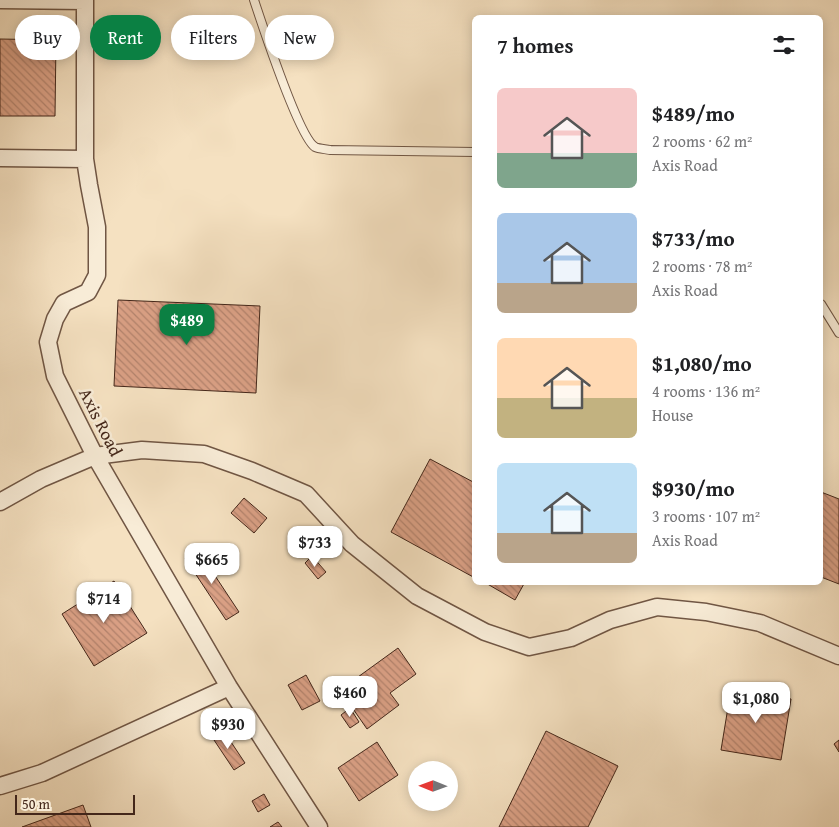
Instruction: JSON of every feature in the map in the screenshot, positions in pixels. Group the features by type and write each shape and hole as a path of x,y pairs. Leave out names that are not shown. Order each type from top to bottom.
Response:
{"street":[{"path":"0,0 85,0"},
{"name":"Axis Road","path":"85,0 86,158 88,185 97,227 97,275 88,292 64,303 55,319 48,342 55,376 95,456 229,688 319,827"},
{"path":"0,158 86,158"},
{"path":"0,502 41,479 95,456 142,450 204,454 252,471 306,494 352,544 417,596 485,632 529,647 571,638 610,620 657,607 706,612 760,623 839,656"},
{"path":"0,786 42,773 229,688"}],"lane":[{"path":"254,0 297,117 306,137 315,147 330,150 472,152"},
{"path":"823,307 839,333"}],"building":[{"path":"0,39 15,39 15,60 56,60 55,116 0,116"},
{"path":"118,300 260,306 256,393 114,386"},
{"path":"430,459 472,481 472,576 391,532"},
{"path":"823,493 839,499 839,584 823,578"},
{"path":"244,498 267,518 254,533 231,513"},
{"path":"198,550 239,612 226,620 185,558"},
{"path":"312,556 326,572 318,579 305,563"},
{"path":"114,581 147,633 94,666 62,614"},
{"path":"489,585 523,585 515,600"},
{"path":"398,648 416,674 390,693 399,705 367,729 340,690"},
{"path":"306,675 320,701 302,710 288,685"},
{"path":"731,689 791,699 781,760 721,750"},
{"path":"350,708 359,722 350,728 341,715"},
{"path":"223,730 245,763 234,770 212,737"},
{"path":"546,731 618,766 588,827 499,827"},
{"path":"839,740 839,752 834,744"},
{"path":"377,742 398,775 359,801 338,768"},
{"path":"264,794 270,805 258,812 252,801"},
{"path":"83,805 91,827 22,827"},
{"path":"278,822 282,827 270,827"}]}
